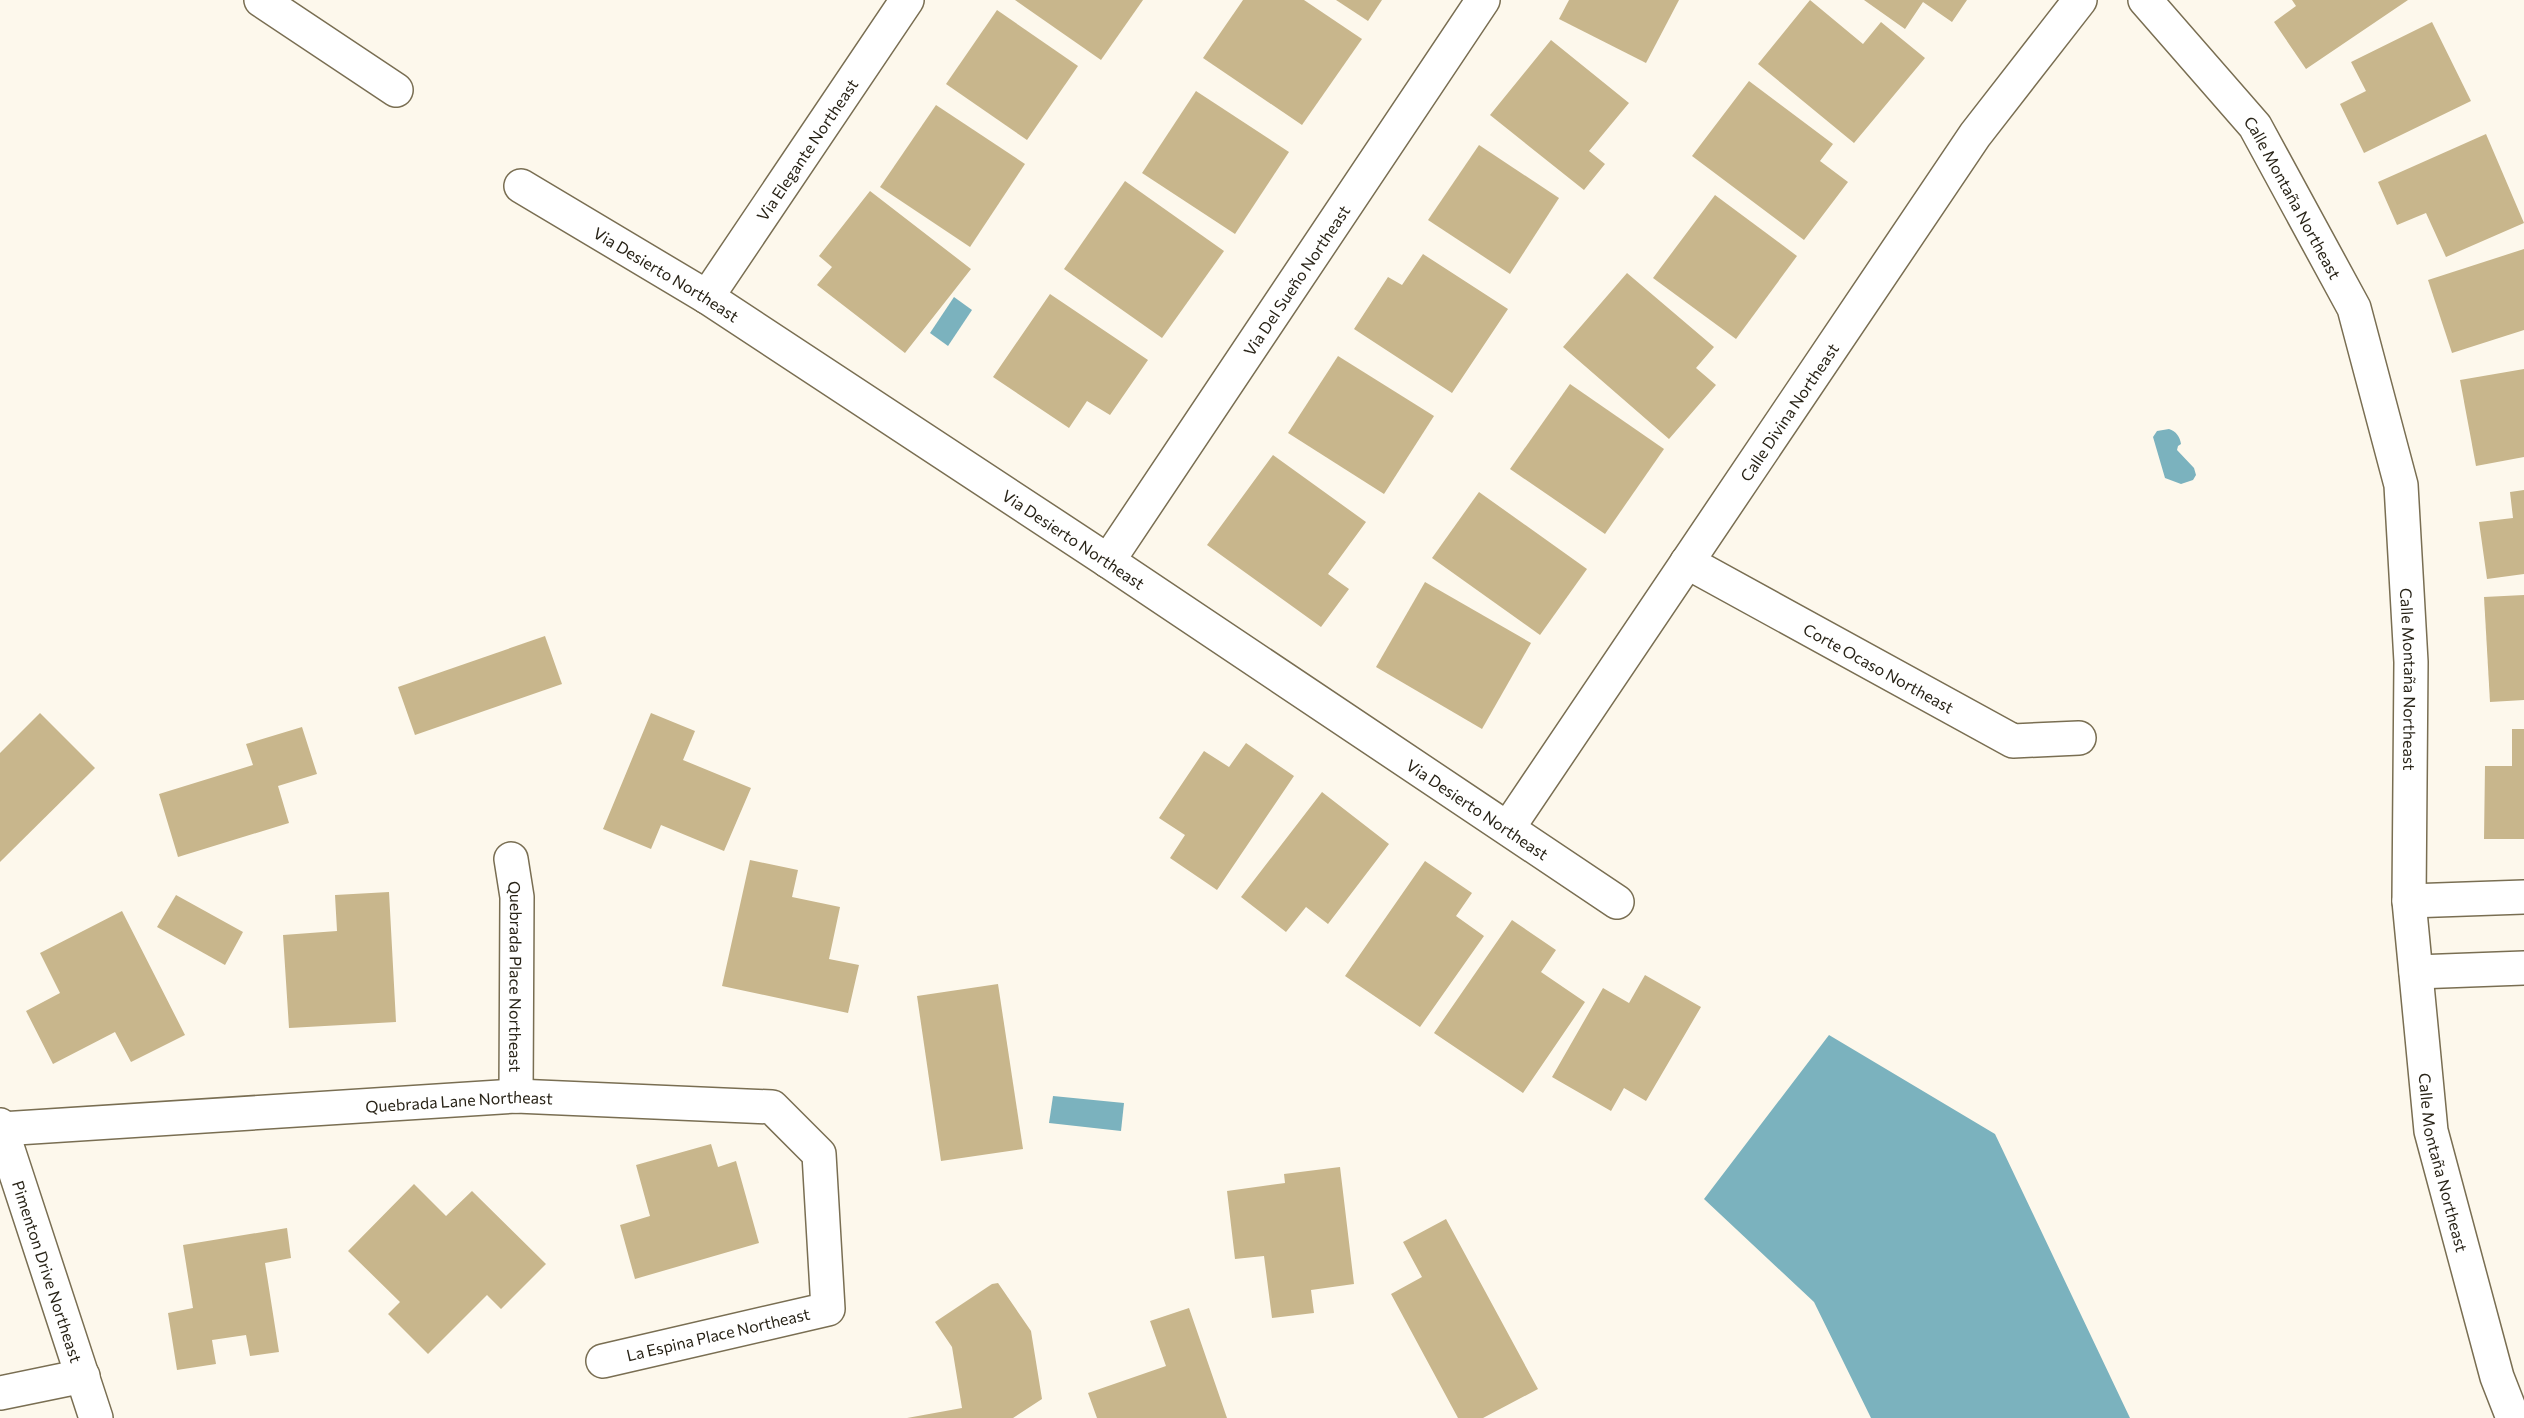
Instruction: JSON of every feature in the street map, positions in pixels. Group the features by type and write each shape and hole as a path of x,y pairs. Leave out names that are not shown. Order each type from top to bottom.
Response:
{"street":[{"path":"261,0 396,90"},
{"name":"Via Elegante Northeast","path":"707,297 907,0"},
{"name":"Via Del Sueño Northeast","path":"1108,561 1483,0"},
{"name":"Calle Divina Northeast","path":"1508,828 1975,135 2080,0"},
{"name":"Calle Montaña Northeast","path":"2145,0 2255,126 2354,308 2401,485 2411,662 2409,902 2431,1131 2497,1377 2514,1418"},
{"name":"Via Desierto Northeast","path":"521,186 707,297 1108,561 1617,902"},
{"name":"Corte Ocaso Northeast","path":"1687,562 2013,741 2079,738"},
{"name":"Quebrada Place Northeast","path":"511,859 517,897 516,1096"},
{"path":"2409,902 2524,897"},
{"path":"2416,972 2524,968"},
{"name":"Quebrada Lane Northeast","path":"1,1127 516,1096 772,1107 819,1154 823,1232"},
{"name":"Pimenton Drive Northeast","path":"1,1127 96,1418"},
{"name":"La Espina Place Northeast","path":"603,1362 828,1309 823,1232"},
{"path":"0,1393 83,1376"}],"water":[{"path":"954,297 972,310 948,346 930,333"},
{"path":"2169,429 2180,439 2181,444 2177,450 2194,468 2196,475 2193,480 2181,484 2165,478 2153,437 2157,431"},
{"path":"1829,1035 1995,1134 2130,1418 1871,1418 1814,1302 1704,1199"},
{"path":"1053,1096 1124,1103 1121,1131 1049,1123"}],"building":[{"path":"1015,0 1143,0 1101,60"},
{"path":"1243,0 1304,0 1362,39 1302,125 1203,58"},
{"path":"1336,0 1382,0 1368,21"},
{"path":"1569,0 1679,0 1646,63 1559,19"},
{"path":"1810,0 1863,44 1881,22 1925,58 1854,143 1758,64"},
{"path":"1864,0 1967,0 1952,22 1923,2 1905,29"},
{"path":"2292,0 2408,0 2306,69 2274,22 2296,6"},
{"path":"997,10 1078,66 1027,140 946,84"},
{"path":"2432,22 2471,101 2364,153 2340,104 2366,91 2351,62"},
{"path":"1551,40 1629,103 1589,151 1605,164 1584,190 1490,115"},
{"path":"1749,81 1833,144 1820,161 1848,182 1804,240 1692,156"},
{"path":"1196,91 1289,152 1235,234 1142,173"},
{"path":"936,105 1025,164 970,247 880,187"},
{"path":"2486,134 2524,223 2446,257 2426,213 2397,225 2378,182"},
{"path":"1479,145 1559,198 1510,274 1428,220"},
{"path":"1125,181 1224,251 1162,338 1064,269"},
{"path":"870,191 971,269 905,353 817,285 832,267 819,256"},
{"path":"1715,195 1797,256 1736,339 1653,278"},
{"path":"2524,249 2524,330 2452,353 2428,280"},
{"path":"1423,254 1508,309 1452,393 1354,329 1388,277 1402,285"},
{"path":"1627,273 1714,347 1696,368 1716,385 1669,439 1563,347"},
{"path":"1050,294 1148,360 1110,415 1087,401 1069,428 993,377"},
{"path":"1338,356 1434,416 1384,494 1288,433"},
{"path":"2524,369 2524,457 2476,466 2460,380"},
{"path":"1570,384 1664,449 1605,534 1510,469"},
{"path":"1273,455 1366,522 1328,574 1349,589 1321,627 1207,545"},
{"path":"2524,490 2524,574 2487,579 2479,522 2513,518 2510,492"},
{"path":"1479,492 1587,569 1540,635 1432,558"},
{"path":"1425,582 1531,643 1482,729 1376,667"},
{"path":"2524,595 2524,700 2490,702 2484,597"},
{"path":"545,636 562,684 415,735 398,687"},
{"path":"40,713 95,768 0,862 0,753"},
{"path":"651,713 695,731 683,760 751,788 724,851 661,825 651,849 603,829"},
{"path":"302,727 317,774 278,786 289,823 178,857 159,794 253,765 246,744"},
{"path":"2512,729 2524,729 2524,839 2484,839 2485,766 2512,766"},
{"path":"1246,743 1294,776 1217,890 1170,858 1185,835 1159,818 1204,751 1229,767"},
{"path":"1322,792 1389,844 1328,924 1306,907 1286,932 1241,897"},
{"path":"750,860 798,870 792,897 840,907 829,959 859,965 848,1013 722,986"},
{"path":"1425,861 1472,893 1456,916 1484,936 1420,1027 1345,976"},
{"path":"389,892 396,1022 289,1028 283,935 337,931 335,895"},
{"path":"176,895 243,932 225,965 157,927"},
{"path":"122,911 185,1035 131,1062 115,1032 53,1064 26,1011 60,993 40,953"},
{"path":"1512,920 1556,950 1541,972 1585,1002 1523,1093 1434,1033"},
{"path":"1645,975 1701,1007 1646,1101 1624,1088 1611,1111 1552,1077 1603,988 1629,1003"},
{"path":"998,984 1023,1149 941,1161 917,996"},
{"path":"711,1144 718,1167 736,1161 759,1243 635,1279 620,1225 650,1216 636,1165"},
{"path":"1340,1167 1354,1284 1311,1290 1314,1313 1272,1318 1264,1256 1235,1259 1227,1191 1285,1183 1284,1174"},
{"path":"414,1184 446,1216 472,1191 546,1264 501,1309 487,1295 428,1354 388,1314 400,1302 348,1251"},
{"path":"1446,1219 1538,1389 1483,1418 1458,1418 1391,1294 1422,1277 1403,1242"},
{"path":"287,1228 291,1258 265,1263 279,1352 250,1356 246,1335 212,1340 216,1364 177,1370 168,1313 193,1308 183,1245"},
{"path":"998,1283 1031,1331 1042,1399 1013,1418 907,1418 962,1408 952,1347 935,1322 992,1284"},
{"path":"1189,1308 1227,1418 1097,1418 1088,1393 1166,1366 1150,1321"}]}
